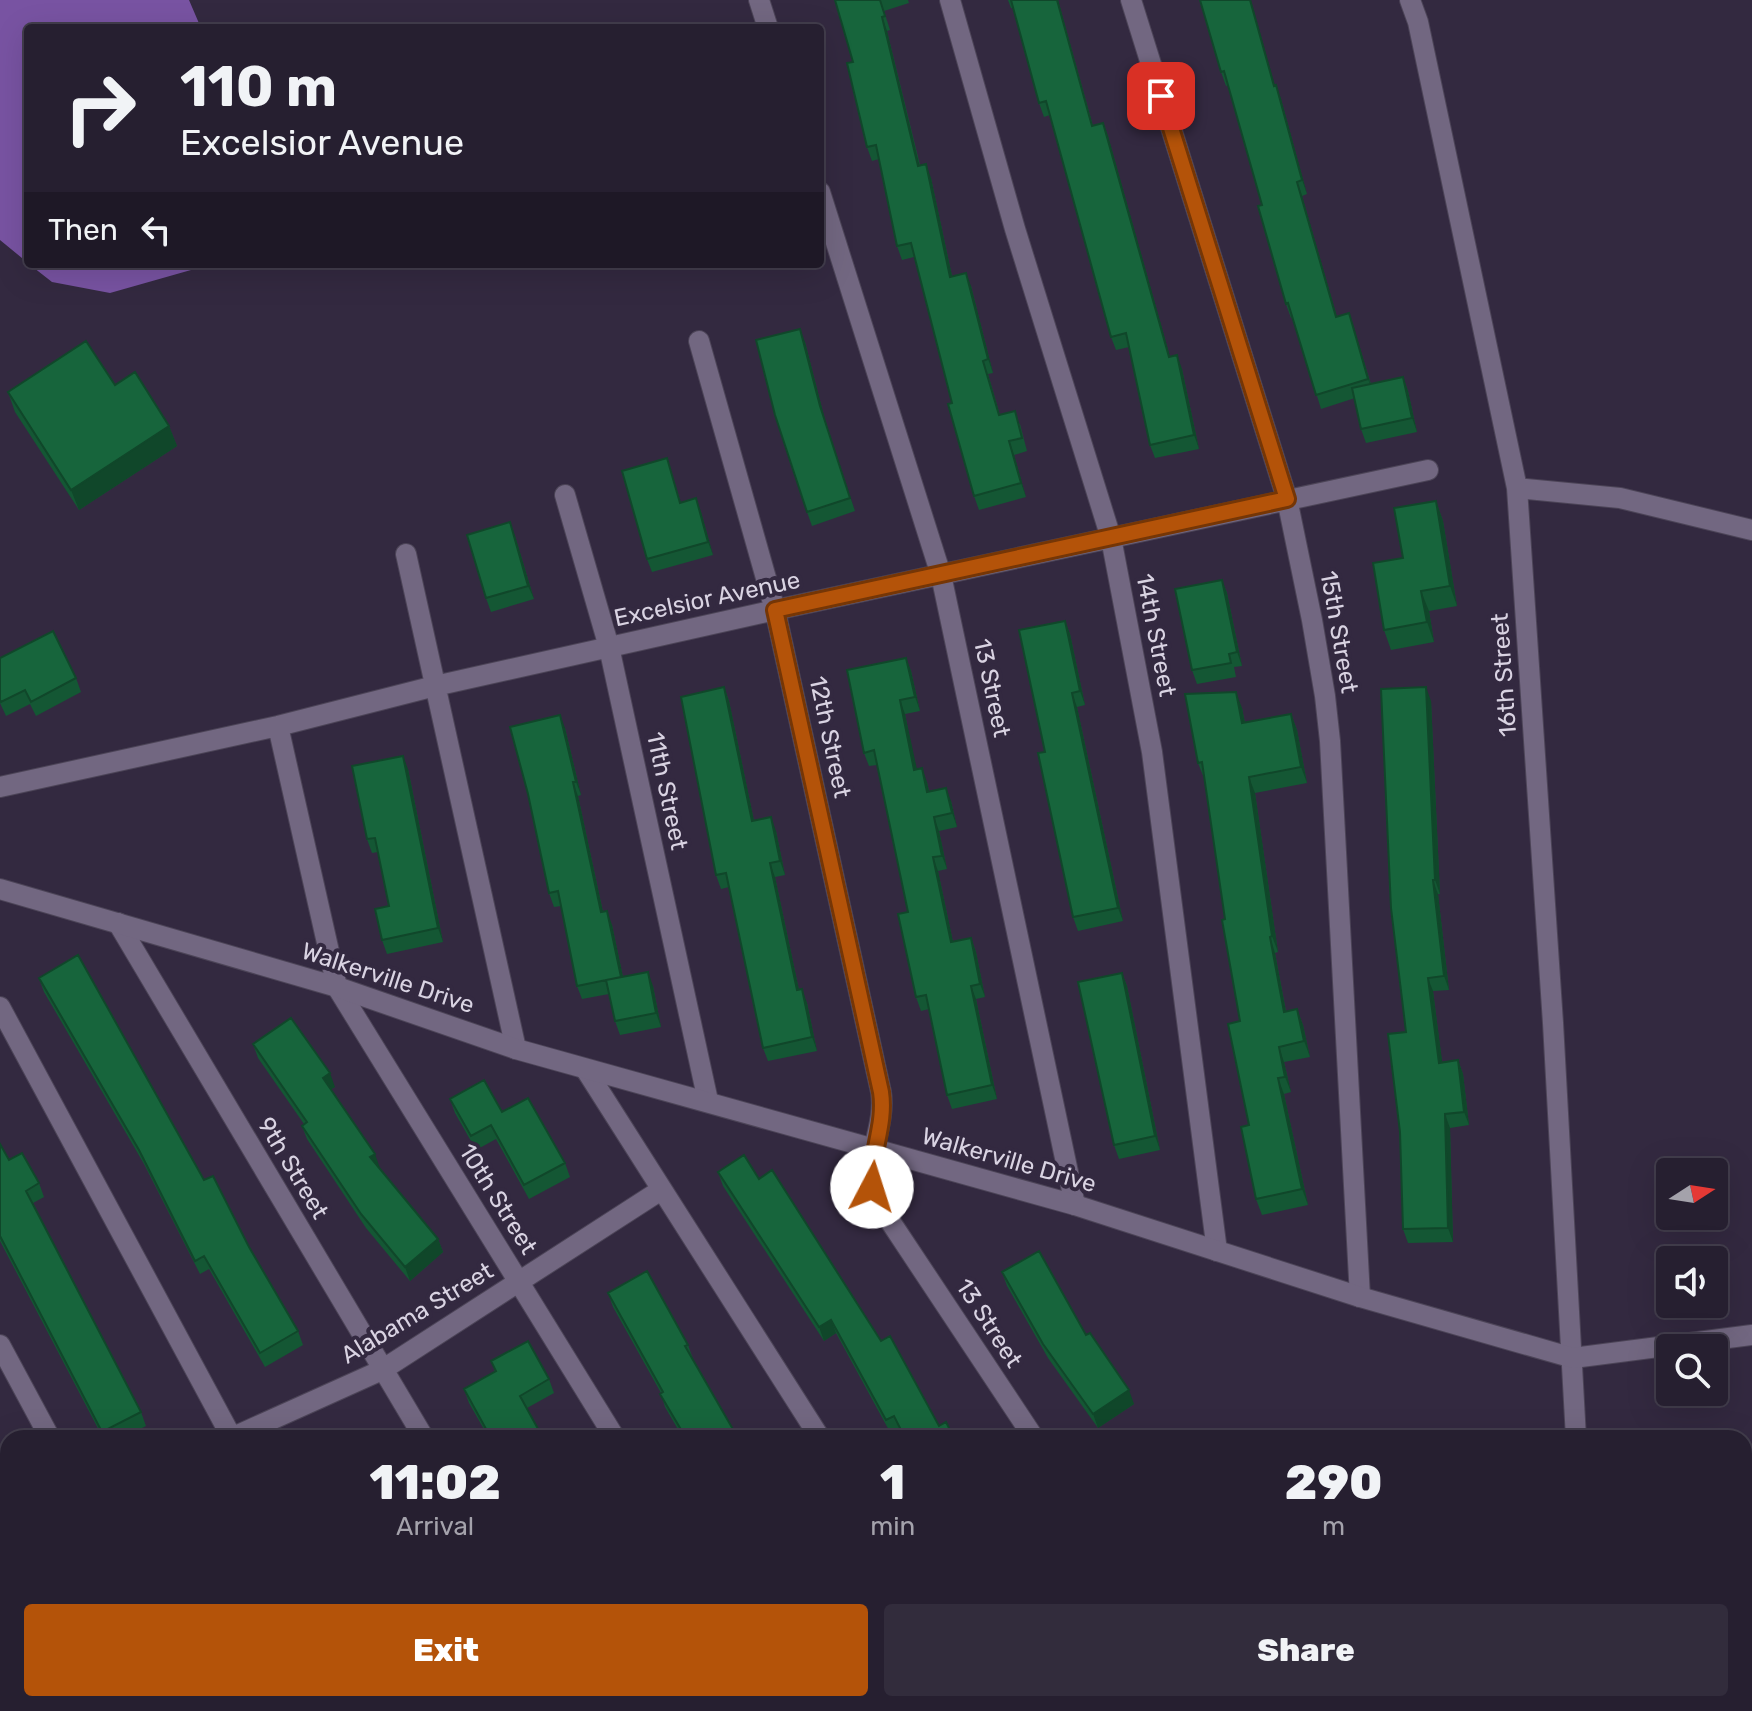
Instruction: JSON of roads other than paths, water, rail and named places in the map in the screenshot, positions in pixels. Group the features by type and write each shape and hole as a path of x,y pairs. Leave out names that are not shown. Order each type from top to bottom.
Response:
{"street":[{"path":"759,0 767,24"},
{"name":"14th Street","path":"950,0 1015,229 1111,538 1152,752 1217,1251"},
{"name":"15th Street","path":"1131,0 1287,499 1312,620 1330,741 1360,1297"},
{"name":"16th Street","path":"1410,0 1418,22 1517,488 1576,1430"},
{"name":"13 Street","path":"824,205 941,575 1075,1205"},
{"name":"12th Street","path":"699,341 775,610 881,1092 884,1112 876,1149"},
{"name":"Excelsior Avenue","path":"0,787 278,726 435,686 775,610 1428,470"},
{"path":"1517,488 1620,498 1752,530"},
{"name":"11th Street","path":"565,495 609,647 708,1101"},
{"path":"406,554 516,1049"},
{"name":"10th Street","path":"278,726 337,987 610,1430"},
{"name":"Walkerville Drive","path":"0,889 337,987 586,1070 708,1101 1075,1205 1360,1297 1573,1358 1752,1335"},
{"name":"9th Street","path":"118,923 419,1430"},
{"path":"0,1007 228,1430"},
{"path":"586,1070 815,1430"},
{"name":"13 Street","path":"876,1149 872,1174 877,1199 1029,1430"},
{"name":"Alabama Street","path":"250,1430 382,1370 661,1190"},
{"path":"0,1345 46,1430"}]}
